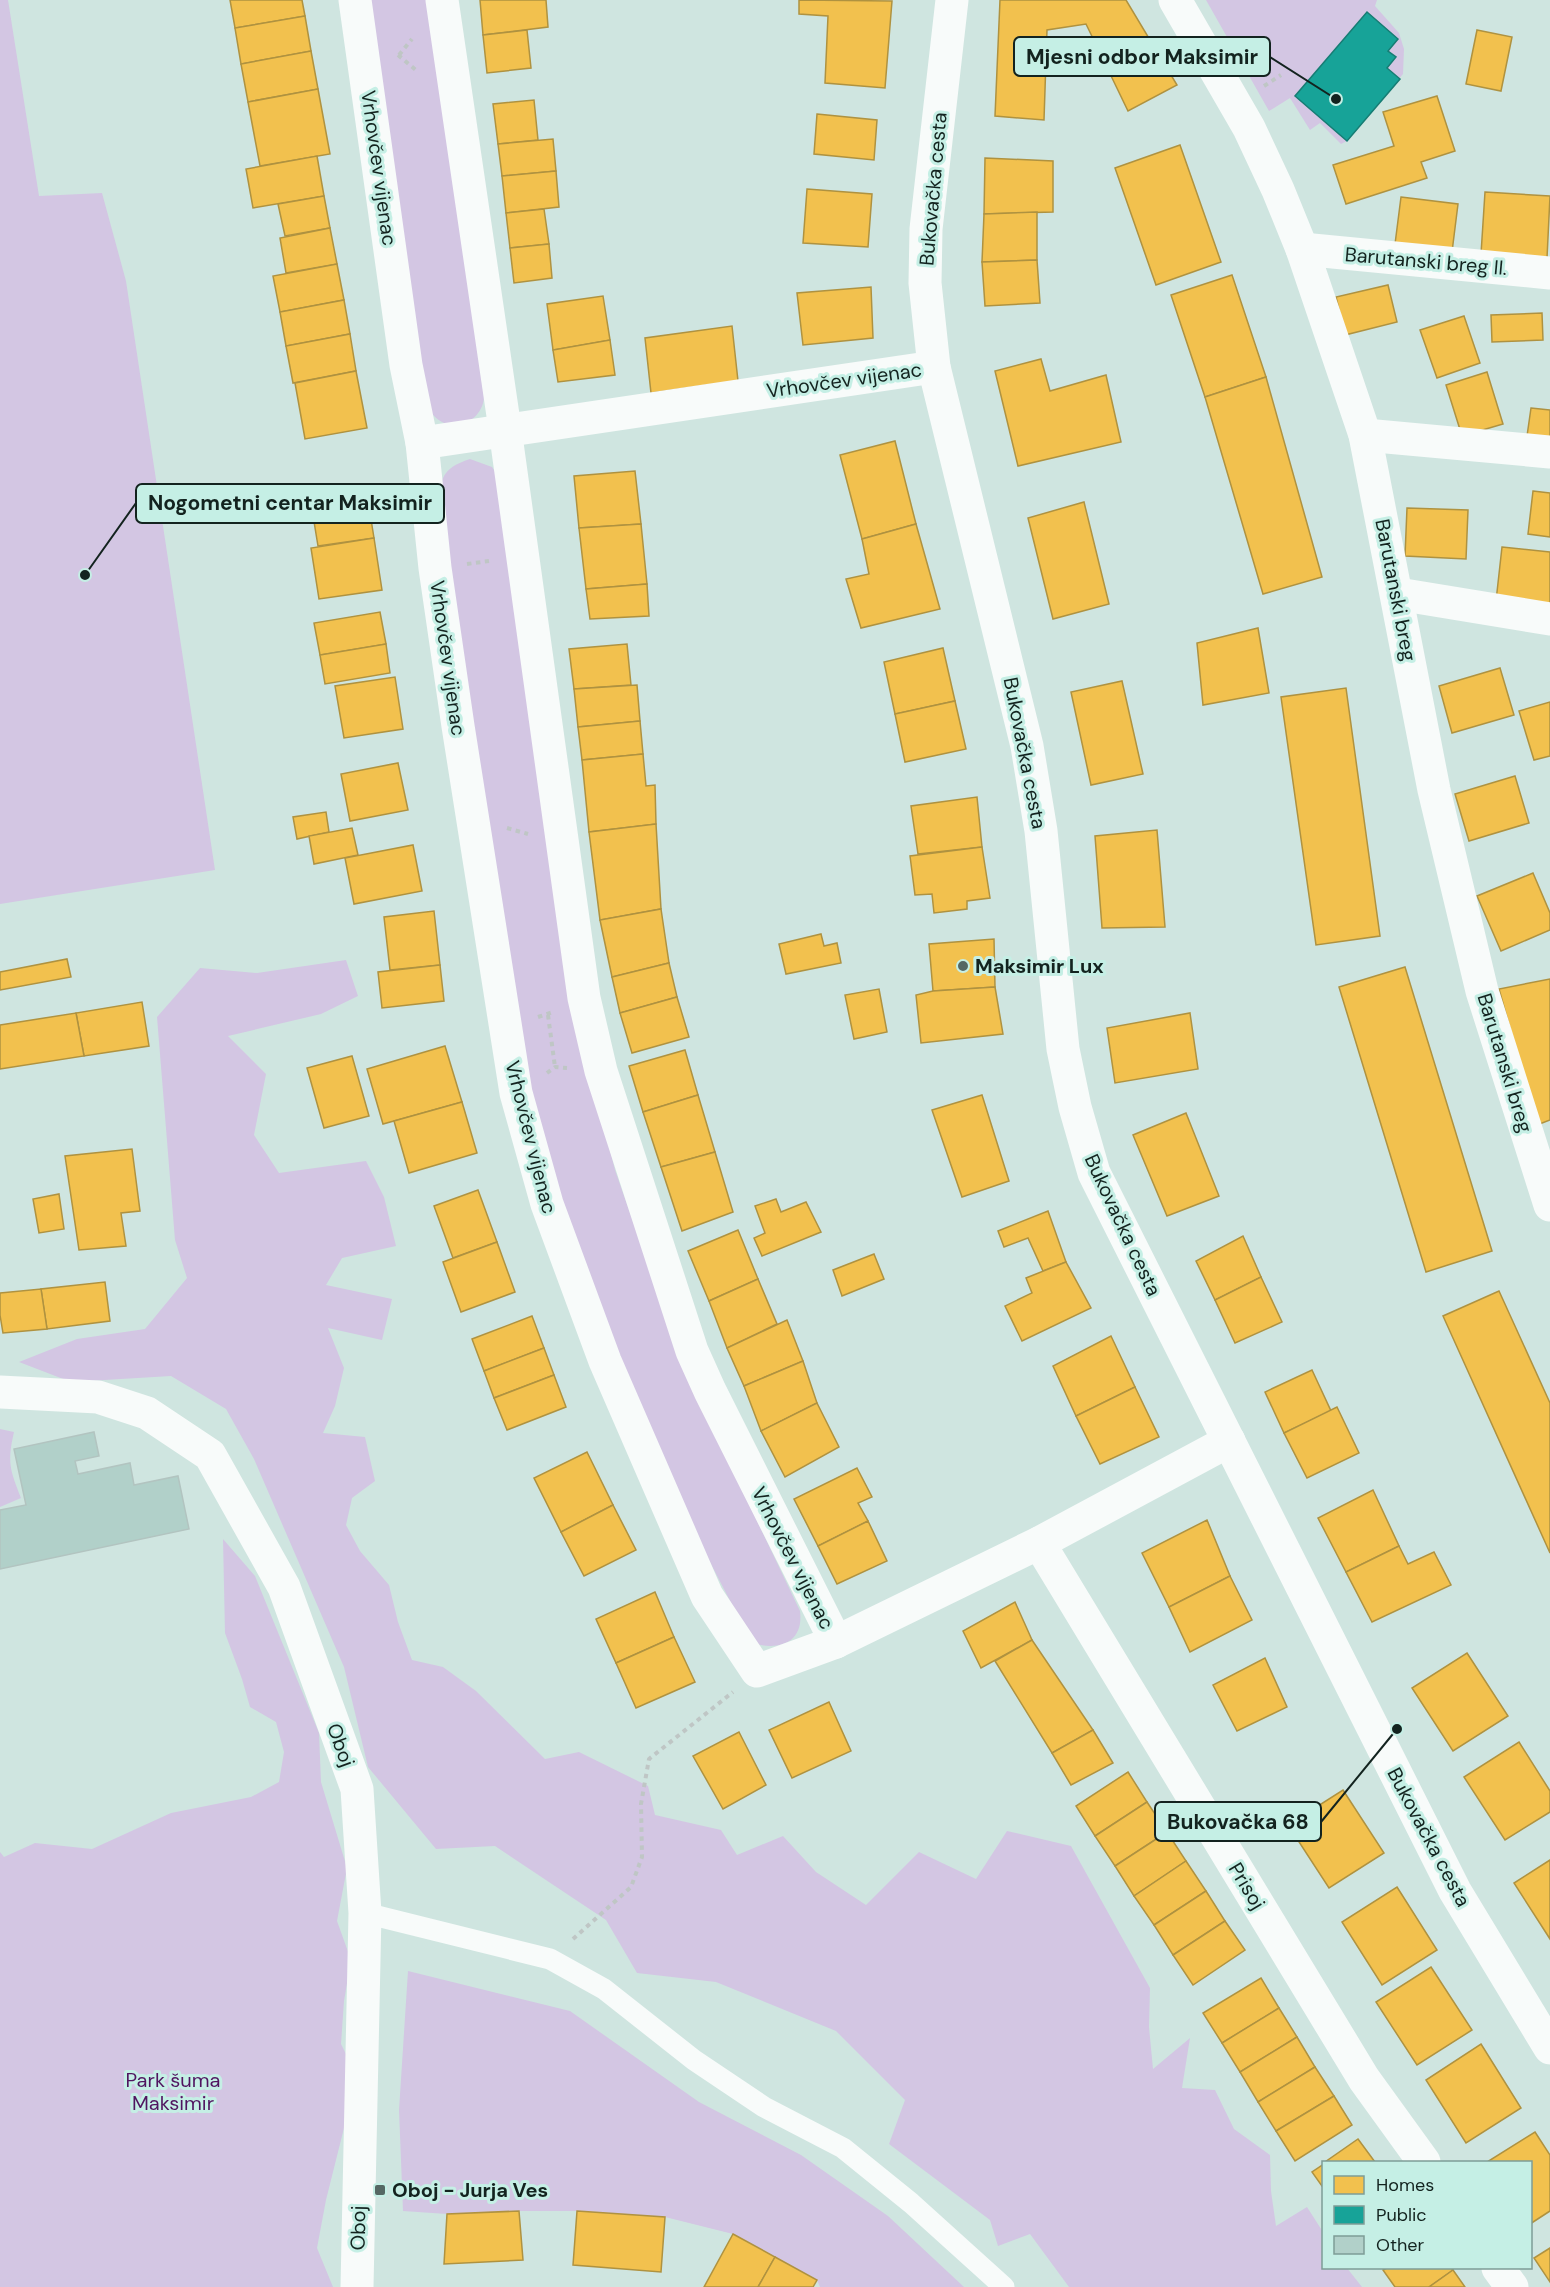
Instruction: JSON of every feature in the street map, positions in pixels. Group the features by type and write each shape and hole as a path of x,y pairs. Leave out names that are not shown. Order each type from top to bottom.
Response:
{"street":[{"name":"Vrhovčev vijenac","path":"355,0 406,365 422,443 435,568 516,1090 547,1204 604,1361 707,1596 757,1671 836,1642 1039,1543 1229,1441"},
{"name":"Vrhovčev vijenac","path":"442,0 505,429 584,998 601,1071 692,1351 836,1642"},
{"name":"Bukovačka cesta","path":"952,0 926,229 925,283 934,367 1027,746 1041,831 1063,1049 1075,1107 1094,1173 1455,1891 1550,2048"},
{"name":"Barutanski breg","path":"1175,0 1249,128 1278,190 1302,249 1365,435 1398,594 1434,790 1482,991 1550,1205"},
{"name":"Barutanski breg II.","path":"1302,249 1550,273"},
{"name":"Vrhovčev vijenac","path":"422,443 934,367"},
{"path":"1365,435 1550,452"},
{"path":"1398,594 1550,619"},
{"name":"Oboj","path":"0,1392 98,1397 147,1413 210,1455 284,1587 357,1789 364,1912 357,2287"},
{"name":"Prisoj","path":"1039,1543 1364,2079 1423,2161"},
{"path":"1499,2269 1512,2287"}],"lane":[{"path":"364,1912 550,1959 604,1989 694,2060 764,2107 843,2148 911,2203 1004,2287"}],"path":[{"path":"365,61 399,55 457,104"},
{"path":"435,568 523,556"},
{"path":"472,818 531,835 562,839"},
{"path":"505,1025 548,1014 584,998"},
{"path":"548,1014 555,1067"},
{"path":"516,1090 539,1079 555,1067 601,1071"},
{"path":"550,1959 631,1887 642,1857 641,1804 649,1759 712,1709"}],"green space":[{"path":"0,0 8,0 39,196 102,193 126,281 215,870 0,904"},
{"path":"368,0 429,0 484,397 480,411 470,421 463,424 449,425 442,422 434,416 425,403"},
{"path":"1206,0 1377,0 1375,6 1399,33 1404,49 1403,74 1347,141 1341,144 1320,123 1310,130 1290,98 1269,111"},
{"path":"470,459 492,467 498,476 592,1077 615,1170 685,1370 800,1611 798,1631 788,1642 780,1645 752,1643 673,1491 585,1277 532,1103 440,510 443,477 452,467"},
{"path":"346,960 358,996 321,1014 228,1036 266,1074 254,1135 279,1173 366,1161 384,1197 396,1246 342,1258 326,1285 392,1299 382,1340 328,1328 344,1368 335,1406 323,1433 365,1437 375,1481 352,1498 346,1525 360,1551 389,1585 398,1622 412,1660 443,1667 476,1691 545,1759 579,1752 648,1786 655,1815 721,1830 737,1855 783,1836 816,1872 866,1905 919,1852 976,1879 1007,1831 1071,1846 1150,1988 1149,2027 1153,2069 1190,2038 1182,2088 1215,2090 1234,2129 1270,2155 1271,2191 1276,2226 1307,2207 1322,2230 1322,2269 1348,2269 1362,2287 1069,2287 1030,2234 998,2246 990,2220 889,2144 905,2100 836,2031 716,1982 637,1973 606,1920 495,1846 436,1849 368,1767 344,1667 254,1459 226,1409 171,1376 71,1382 19,1362 77,1339 145,1329 187,1278 175,1240 157,1017 200,968 257,973"},
{"path":"0,1429 14,1432 11,1466 21,1498 0,1507"},
{"name":"Park šuma Maksimir","path":"223,1539 255,1576 319,1733 321,1782 347,1868 337,1921 351,1960 344,2001 341,2044 357,2076 326,2200 317,2248 333,2287 0,2287 0,1852 4,1857 35,1843 92,1849 171,1813 251,1797 279,1782 284,1752 276,1722 250,1707 225,1633"},
{"path":"408,1971 570,2011 699,2102 801,2155 888,2216 964,2287 820,2287 817,2280 733,2234 665,2217 577,2211 447,2214 403,2211 399,2110"}],"building: Homes":[{"path":"230,0 302,0 305,16 235,28"},
{"path":"480,0 546,0 548,27 483,35"},
{"path":"799,0 892,1 885,88 825,83 828,16 799,14"},
{"path":"1000,0 1126,0 1177,85 1128,111 1086,24 1047,30 1044,120 995,116"},
{"path":"305,16 311,51 241,64 235,28"},
{"path":"527,30 531,68 487,73 483,35"},
{"path":"1477,30 1512,37 1501,91 1466,84"},
{"path":"311,51 318,89 248,102 241,64"},
{"path":"318,89 330,154 260,166 248,102"},
{"path":"1437,96 1455,151 1421,162 1427,178 1346,204 1333,165 1394,146 1383,112"},
{"path":"534,100 538,140 498,144 493,104"},
{"path":"817,114 877,120 874,160 814,154"},
{"path":"553,139 556,171 502,176 498,144"},
{"path":"1180,145 1221,262 1156,285 1115,168"},
{"path":"317,156 324,196 253,208 246,169"},
{"path":"985,158 1053,161 1053,212 984,214"},
{"path":"556,171 559,207 506,213 502,176"},
{"path":"807,189 872,194 868,247 803,243"},
{"path":"1485,192 1550,196 1547,258 1481,254"},
{"path":"324,196 330,228 285,236 278,204"},
{"path":"1401,197 1458,204 1452,252 1395,244"},
{"path":"544,209 549,244 510,248 506,213"},
{"path":"1037,212 1037,260 982,262 984,214"},
{"path":"330,228 337,264 286,273 280,238"},
{"path":"549,244 552,278 514,283 510,248"},
{"path":"1037,260 1040,303 985,306 982,262"},
{"path":"337,264 344,300 280,312 273,276"},
{"path":"1232,275 1266,377 1205,397 1171,295"},
{"path":"1388,285 1397,322 1345,335 1336,297"},
{"path":"871,287 873,338 803,345 797,293"},
{"path":"603,296 610,340 553,350 547,304"},
{"path":"344,300 350,334 286,346 280,312"},
{"path":"1542,313 1543,340 1492,342 1491,315"},
{"path":"1464,316 1480,363 1437,378 1420,330"},
{"path":"732,326 738,381 651,393 645,338"},
{"path":"350,334 356,371 293,383 286,346"},
{"path":"610,340 615,375 558,382 553,350"},
{"path":"1041,359 1050,391 1106,375 1121,442 1018,466 995,371"},
{"path":"356,371 367,428 305,439 295,383"},
{"path":"1487,372 1503,424 1462,436 1446,385"},
{"path":"1266,377 1322,577 1263,594 1205,397"},
{"path":"1531,408 1550,410 1550,446 1526,443"},
{"path":"895,441 916,524 862,539 840,455"},
{"path":"635,471 641,524 579,528 574,476"},
{"path":"366,488 374,538 318,546 310,497"},
{"path":"1533,491 1550,493 1550,537 1528,534"},
{"path":"1084,502 1109,604 1053,619 1028,518"},
{"path":"1407,508 1468,510 1466,559 1405,556"},
{"path":"641,524 647,584 586,589 579,528"},
{"path":"916,524 940,609 861,628 846,579 869,574 862,539"},
{"path":"374,538 382,590 319,599 311,548"},
{"path":"1502,547 1550,552 1550,607 1496,601"},
{"path":"647,584 649,616 590,619 586,589"},
{"path":"380,612 386,644 320,655 314,623"},
{"path":"1258,628 1269,693 1203,705 1197,643"},
{"path":"386,644 390,673 325,684 320,655"},
{"path":"627,644 631,685 574,689 569,649"},
{"path":"943,648 955,701 895,714 884,662"},
{"path":"1500,668 1514,715 1452,733 1439,686"},
{"path":"395,677 403,729 344,738 335,686"},
{"path":"1122,681 1143,774 1091,785 1071,692"},
{"path":"637,685 640,721 578,727 574,689"},
{"path":"1346,688 1380,936 1316,945 1281,697"},
{"path":"955,701 966,749 905,762 895,714"},
{"path":"1550,702 1550,756 1534,760 1519,711"},
{"path":"640,721 643,754 582,760 578,727"},
{"path":"643,754 646,786 655,785 656,824 589,832 582,760"},
{"path":"398,763 408,810 350,821 341,774"},
{"path":"1515,776 1529,823 1469,841 1455,794"},
{"path":"977,797 982,847 918,854 911,806"},
{"path":"326,812 329,832 297,839 293,817"},
{"path":"656,824 661,909 600,920 589,832"},
{"path":"352,828 358,855 314,864 309,836"},
{"path":"1157,830 1165,927 1102,928 1095,836"},
{"path":"413,845 422,891 354,904 345,858"},
{"path":"982,847 990,898 967,901 967,909 934,913 932,894 915,895 910,856"},
{"path":"1533,873 1550,913 1550,930 1501,951 1477,896"},
{"path":"661,909 669,963 612,977 600,920"},
{"path":"434,911 440,965 390,970 384,917"},
{"path":"821,934 824,946 837,943 841,963 786,974 779,944"},
{"name":"Maksimir Lux","path":"994,939 995,987 933,991 929,944"},
{"path":"67,959 71,977 0,990 0,972"},
{"path":"669,963 677,997 620,1013 612,977"},
{"path":"440,965 444,1001 382,1008 378,972"},
{"path":"1405,967 1492,1251 1426,1272 1339,987"},
{"path":"1550,979 1550,1120 1537,1125 1499,989"},
{"path":"995,987 1003,1034 921,1043 916,995 933,991"},
{"path":"879,989 887,1032 854,1039 845,995"},
{"path":"677,997 689,1037 632,1053 620,1013"},
{"path":"142,1002 149,1046 84,1056 76,1013"},
{"path":"76,1013 84,1056 0,1069 0,1025"},
{"path":"1190,1013 1198,1069 1115,1083 1107,1028"},
{"path":"445,1046 462,1102 383,1124 367,1069"},
{"path":"685,1050 698,1095 643,1112 629,1066"},
{"path":"352,1056 369,1116 324,1128 307,1068"},
{"path":"698,1095 715,1152 661,1167 643,1112"},
{"path":"982,1095 1009,1181 962,1197 932,1110"},
{"path":"462,1102 477,1153 409,1173 394,1121"},
{"path":"1186,1113 1219,1196 1167,1216 1133,1135"},
{"path":"132,1149 140,1211 121,1213 126,1246 79,1250 65,1156"},
{"path":"715,1152 733,1212 682,1231 661,1167"},
{"path":"478,1190 497,1242 453,1258 434,1206"},
{"path":"59,1194 64,1229 39,1233 33,1199"},
{"path":"776,1199 781,1212 806,1202 821,1232 762,1256 754,1238 765,1233 755,1206"},
{"path":"1048,1211 1066,1262 1043,1271 1028,1238 1004,1247 998,1231"},
{"path":"738,1230 758,1279 709,1301 688,1251"},
{"path":"1243,1236 1261,1277 1215,1300 1196,1261"},
{"path":"497,1242 515,1292 461,1312 443,1262"},
{"path":"874,1254 884,1279 842,1296 833,1270"},
{"path":"1066,1262 1091,1308 1022,1341 1005,1306 1032,1293 1026,1278"},
{"path":"1261,1277 1282,1322 1235,1343 1215,1300"},
{"path":"758,1279 777,1324 727,1348 709,1301"},
{"path":"105,1282 110,1321 47,1329 41,1289"},
{"path":"41,1289 47,1329 3,1333 0,1293"},
{"path":"1499,1291 1550,1403 1550,1553 1443,1316"},
{"path":"532,1316 544,1348 484,1371 472,1339"},
{"path":"787,1320 803,1361 744,1386 727,1348"},
{"path":"1111,1336 1135,1387 1076,1416 1053,1366"},
{"path":"544,1348 554,1375 494,1398 484,1371"},
{"path":"803,1361 817,1403 761,1431 744,1386"},
{"path":"1312,1370 1331,1411 1284,1433 1265,1392"},
{"path":"554,1375 566,1407 507,1430 494,1398"},
{"path":"1135,1387 1159,1437 1100,1464 1076,1416"},
{"path":"817,1403 839,1447 785,1477 761,1431"},
{"path":"1337,1407 1359,1453 1307,1478 1284,1433"},
{"path":"587,1452 613,1505 561,1532 534,1478"},
{"path":"857,1468 872,1497 858,1503 868,1521 818,1546 794,1499"},
{"path":"1373,1490 1399,1546 1346,1572 1318,1518"},
{"path":"613,1505 636,1550 584,1576 561,1532"},
{"path":"1207,1520 1230,1576 1169,1607 1142,1553"},
{"path":"868,1521 887,1561 837,1584 818,1546"},
{"path":"1399,1546 1408,1564 1434,1552 1451,1585 1372,1622 1346,1572"},
{"path":"1230,1576 1252,1620 1190,1652 1169,1607"},
{"path":"655,1592 674,1637 616,1663 596,1619"},
{"path":"1015,1602 1032,1640 981,1668 963,1631"},
{"path":"674,1637 695,1682 636,1708 616,1663"},
{"path":"1032,1640 1093,1730 1052,1753 995,1661"},
{"path":"1467,1653 1508,1716 1453,1751 1412,1688"},
{"path":"1265,1658 1287,1707 1237,1731 1213,1685"},
{"path":"829,1702 851,1751 792,1778 769,1730"},
{"path":"1093,1730 1113,1763 1071,1785 1052,1753"},
{"path":"739,1732 766,1785 723,1809 693,1756"},
{"path":"1519,1742 1550,1791 1550,1812 1505,1840 1464,1777"},
{"path":"1128,1772 1147,1802 1095,1836 1076,1806"},
{"path":"1343,1790 1384,1853 1329,1888 1288,1825"},
{"path":"1147,1802 1167,1832 1115,1866 1095,1836"},
{"path":"1167,1832 1186,1861 1134,1896 1115,1866"},
{"path":"1550,1860 1550,1939 1514,1883"},
{"path":"1186,1861 1206,1891 1154,1925 1134,1896"},
{"path":"1397,1887 1437,1950 1382,1985 1342,1922"},
{"path":"1206,1891 1225,1921 1173,1955 1154,1925"},
{"path":"1225,1921 1245,1950 1193,1985 1173,1955"},
{"path":"1431,1967 1472,2030 1417,2065 1376,2002"},
{"path":"1261,1978 1279,2008 1222,2043 1203,2013"},
{"path":"1279,2008 1297,2037 1240,2072 1222,2043"},
{"path":"1297,2037 1315,2067 1258,2102 1240,2072"},
{"path":"1481,2044 1521,2108 1466,2143 1426,2080"},
{"path":"1315,2067 1334,2096 1276,2131 1258,2102"},
{"path":"1334,2096 1352,2125 1295,2161 1276,2131"},
{"path":"1535,2132 1550,2155 1550,2211 1532,2223 1532,2161 1489,2161"},
{"path":"1358,2139 1374,2161 1326,2161"},
{"path":"1322,2165 1322,2186 1312,2172"},
{"path":"519,2211 523,2260 444,2264 447,2214"},
{"path":"577,2211 665,2217 661,2272 573,2265"},
{"path":"733,2234 775,2257 758,2287 704,2287"},
{"path":"1550,2248 1550,2282 1534,2258"},
{"path":"775,2257 817,2280 813,2287 758,2287"},
{"path":"1383,2270 1453,2270 1429,2287 1395,2287"},
{"path":"1453,2270 1465,2287 1429,2287"}],"building: Public":[{"path":"1367,12 1398,39 1388,51 1396,57 1387,68 1400,79 1347,141 1295,96"}],"building: Other":[{"path":"94,1432 99,1456 75,1461 78,1474 130,1463 134,1485 178,1476 189,1529 0,1569 0,1510 26,1505 14,1449"}],"place":[{"name":"Mjesni odbor Maksimir","path":"1336,99"},
{"name":"Nogometni centar Maksimir","path":"85,575"},
{"name":"Maksimir Lux","path":"963,966"},
{"name":"Bukovačka 68","path":"1397,1729"},
{"name":"Oboj - Jurja Ves","path":"380,2190"}]}
